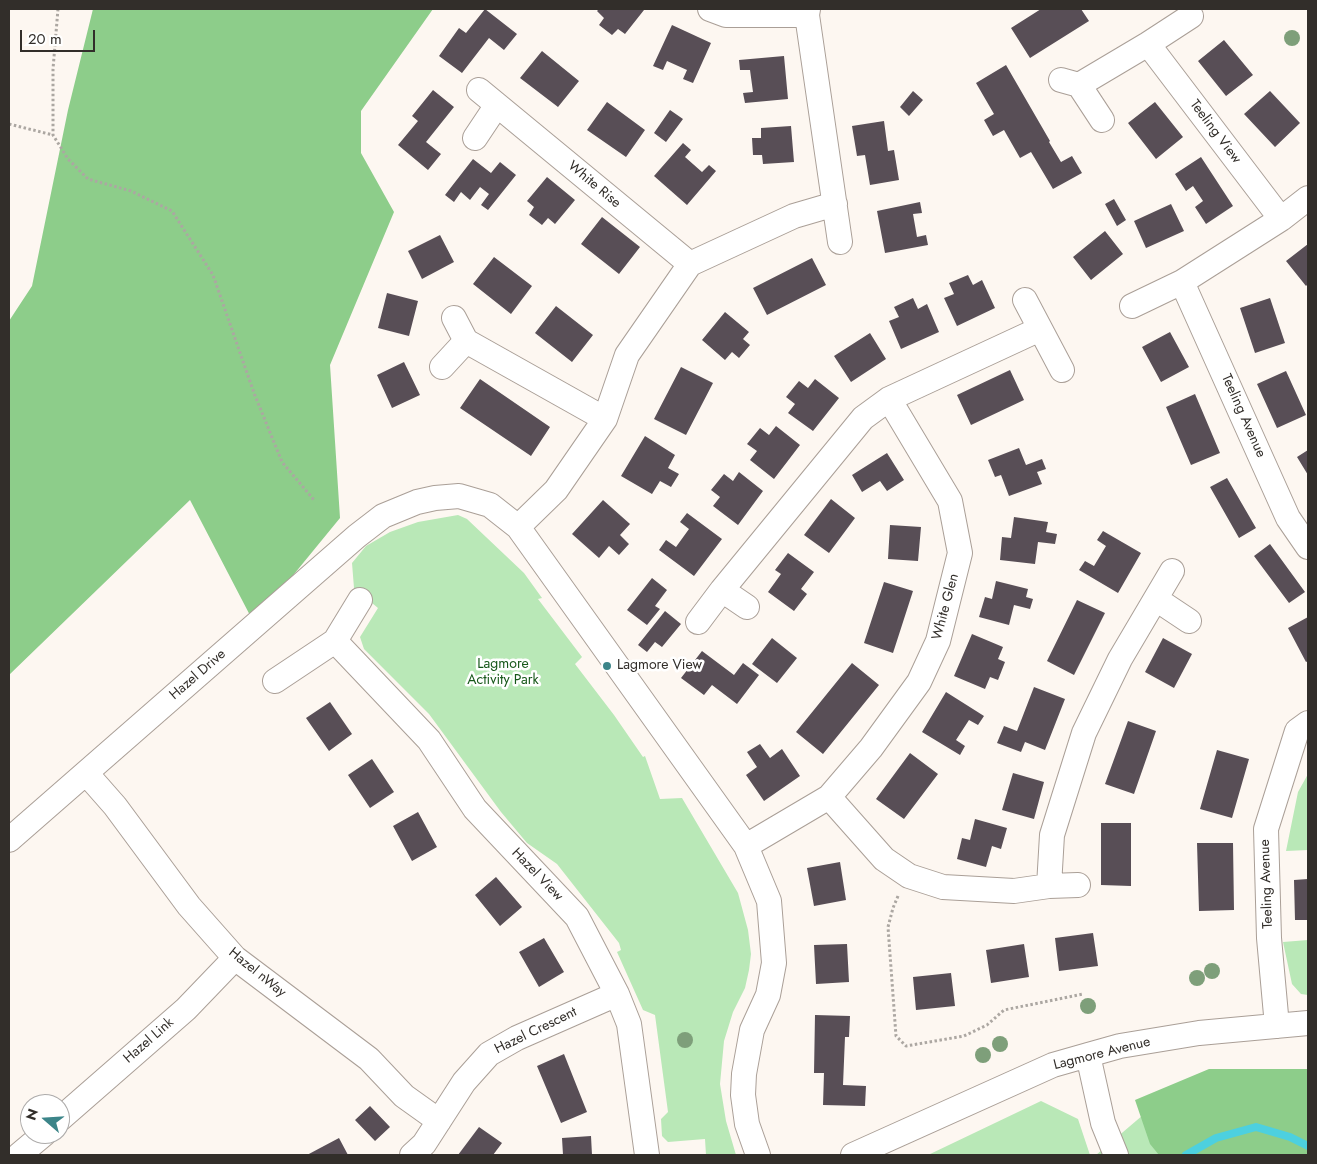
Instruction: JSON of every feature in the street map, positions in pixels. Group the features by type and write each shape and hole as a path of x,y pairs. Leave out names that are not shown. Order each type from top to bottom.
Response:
{"street":[{"path":"710,9 726,15 807,12 840,242"},
{"path":"1102,120 1070,82 1148,44 1190,16"},
{"name":"Teeling View","path":"1148,44 1281,220"},
{"name":"White Rise","path":"479,90 690,264"},
{"path":"475,138 497,105"},
{"path":"1132,306 1182,282 1281,220 1308,198"},
{"path":"758,1155 747,1124 743,1095 744,1074 752,1030 768,995 774,963 769,901 746,846 518,527 556,490 605,419 627,355 690,264 794,216 835,204"},
{"name":"Teeling Avenue","path":"1182,282 1288,518 1308,547"},
{"path":"1025,300 1062,370"},
{"path":"454,318 466,341 605,419"},
{"path":"698,622 863,418 890,399 1040,329"},
{"path":"442,367 466,341"},
{"name":"White Glen","path":"746,846 829,797 872,748 919,682 938,641 960,553 950,501 890,399"},
{"name":"Hazel Drive","path":"9,840 357,536 390,512 435,498 459,496 490,504 518,527"},
{"path":"1049,886 1052,835 1084,734 1120,659 1172,571"},
{"path":"722,590 746,607"},
{"path":"1156,599 1190,621"},
{"path":"275,681 335,641 360,600"},
{"name":"Hazel View","path":"335,641 429,740 475,809 577,917 617,994 629,1024 647,1155"},
{"name":"Teeling Avenue","path":"1277,1026 1269,938 1266,828 1297,731 1308,723"},
{"name":"Hazel nWay","path":"86,773 115,806 189,906 235,958 368,1059 404,1096 439,1121"},
{"path":"829,797 884,859 909,876 943,887 1014,891 1049,886 1078,885"},
{"name":"Hazel Link","path":"70,1111 186,1009 235,958"},
{"name":"Hazel Crescent","path":"412,1155 424,1144 464,1082 489,1054 516,1038 617,994"},
{"name":"Lagmore Avenue","path":"852,1155 1053,1065 1120,1046 1199,1033 1308,1023"},
{"path":"1088,1055 1102,1123 1116,1155"},
{"path":"19,1155 32,1144"}],"path":[{"path":"58,9 53,69 53,135 68,159 88,179 132,191 172,211 213,275 254,393 282,462 314,500"},
{"path":"9,124 53,135"},
{"path":"909,876 893,908 888,927 896,1036 906,1046 964,1036 987,1025 1004,1010 1083,994"}],"green space":[{"path":"93,9 433,9 361,111 361,153 394,212 330,365 340,518 254,623 190,500 9,675 9,321 32,286 68,110"},
{"name":"Lagmore Activity Park","path":"458,515 467,519 524,573 542,598 538,599 582,657 575,664 643,757 645,756 660,799 682,798 738,893 748,930 751,954 745,988 733,1012 724,1041 720,1084 726,1121 736,1155 706,1155 705,1139 668,1142 662,1136 661,1119 668,1112 655,1015 643,1010 617,952 621,950 619,943 557,864 527,843 501,812 429,714 364,649 360,637 378,608 354,588 352,563 366,546 390,532 418,522"},
{"path":"1308,774 1308,850 1286,851 1298,792"},
{"path":"1308,940 1308,995 1301,994 1292,984 1283,942"},
{"path":"1209,1069 1308,1069 1308,1155 1159,1155 1150,1144 1135,1100"},
{"path":"1163,1098 1253,1155 1096,1155"},
{"path":"1041,1101 1078,1119 1090,1155 928,1155"}],"building":[{"path":"485,9 517,34 504,50 489,38 462,73 439,56 459,28 466,33"},
{"path":"599,9 644,10 625,34 618,29 612,35 599,25 604,18 597,11"},
{"path":"1041,9 1081,9 1089,21 1030,58 1011,28"},
{"path":"672,25 711,43 693,83 683,79 687,70 667,61 663,70 653,66"},
{"path":"1224,40 1253,75 1226,96 1198,61"},
{"path":"542,51 579,81 558,107 520,78"},
{"path":"784,56 788,99 745,103 743,93 753,92 750,70 740,70 739,60"},
{"path":"1006,65 1061,162 1072,156 1082,173 1053,189 1031,152 1020,158 1004,130 993,136 984,120 994,114 976,83"},
{"path":"433,90 454,107 426,142 441,154 428,170 398,145 418,121 412,116"},
{"path":"913,91 923,100 909,116 900,107"},
{"path":"1270,91 1300,123 1275,147 1244,114"},
{"path":"607,102 645,130 626,157 587,130"},
{"path":"1155,102 1183,137 1156,159 1128,123"},
{"path":"670,110 683,119 666,142 654,133"},
{"path":"884,121 888,151 894,150 899,180 870,185 865,155 857,156 852,126"},
{"path":"791,126 794,162 763,164 762,155 753,155 752,138 761,138 761,128"},
{"path":"683,143 691,150 685,157 702,172 709,165 716,171 687,205 654,176"},
{"path":"1201,157 1233,206 1206,224 1195,207 1203,201 1193,186 1186,191 1175,174"},
{"path":"473,159 491,173 500,162 516,175 488,210 481,205 489,194 480,187 470,200 461,192 454,202 445,195"},
{"path":"547,177 575,200 555,224 548,218 542,225 529,215 534,207 527,201"},
{"path":"1114,199 1126,220 1117,226 1105,204"},
{"path":"920,202 922,213 913,214 917,237 926,235 928,245 885,253 877,211"},
{"path":"1171,204 1184,231 1146,248 1134,221"},
{"path":"602,217 640,247 619,274 581,244"},
{"path":"1105,231 1123,254 1091,280 1073,257"},
{"path":"440,235 454,262 422,279 408,251"},
{"path":"1308,244 1308,284 1306,286 1286,261"},
{"path":"494,257 532,286 511,314 473,284"},
{"path":"812,258 826,285 767,315 753,288"},
{"path":"968,275 973,285 982,280 995,308 957,326 944,298 954,294 949,283"},
{"path":"387,293 418,301 409,336 378,328"},
{"path":"913,298 918,309 927,304 939,332 901,349 889,321 899,317 894,307"},
{"path":"1270,298 1285,343 1255,353 1240,308"},
{"path":"556,306 593,335 572,362 535,333"},
{"path":"725,312 749,332 743,339 750,345 739,358 732,352 725,360 702,340"},
{"path":"1170,332 1189,367 1161,382 1142,347"},
{"path":"870,333 886,359 851,382 834,356"},
{"path":"404,362 420,395 392,408 377,375"},
{"path":"681,367 713,383 686,435 654,419"},
{"path":"1010,370 1024,400 971,425 957,395"},
{"path":"1286,371 1306,415 1277,428 1257,384"},
{"path":"480,379 550,427 531,456 460,408"},
{"path":"815,379 839,398 813,431 788,413 795,404 786,397 799,381 808,388"},
{"path":"1195,394 1220,453 1191,465 1166,407"},
{"path":"776,426 800,445 774,479 750,460 757,451 747,444 760,428 769,435"},
{"path":"645,436 675,455 668,468 679,474 671,487 660,481 652,494 621,476"},
{"path":"1019,448 1026,465 1042,459 1046,469 1037,472 1042,484 1009,496 1001,475 995,477 988,460"},
{"path":"1308,450 1308,475 1297,457"},
{"path":"887,453 904,480 887,491 880,481 862,492 852,475"},
{"path":"739,472 763,491 738,525 713,506 720,497 711,490 724,474 733,481"},
{"path":"1227,478 1256,528 1239,538 1210,487"},
{"path":"831,499 855,518 829,553 804,535"},
{"path":"603,500 630,524 620,535 629,544 619,555 609,546 599,558 572,534"},
{"path":"687,513 722,539 694,576 659,550 666,540 676,547 689,529 680,522"},
{"path":"1014,517 1048,522 1046,532 1057,534 1055,544 1038,542 1035,564 1000,560 1002,537 1011,538"},
{"path":"890,525 921,527 918,561 888,559"},
{"path":"1103,531 1141,553 1118,593 1079,570 1085,561 1094,566 1106,546 1097,540"},
{"path":"1270,544 1305,592 1289,603 1254,556"},
{"path":"788,553 814,572 801,589 807,594 794,611 768,592 781,574 775,570"},
{"path":"652,578 667,590 655,606 660,609 647,625 627,610"},
{"path":"996,581 1028,589 1026,597 1033,599 1030,609 1014,605 1009,625 979,617 985,597 992,599"},
{"path":"884,582 913,591 893,653 864,643"},
{"path":"1077,600 1105,613 1074,675 1047,661"},
{"path":"665,611 681,624 662,647 655,642 647,652 638,645"},
{"path":"1308,617 1308,661 1306,662 1288,628"},
{"path":"972,634 1003,647 998,659 1005,662 998,680 990,677 985,689 954,676"},
{"path":"772,638 797,658 777,683 752,664"},
{"path":"1163,638 1192,654 1174,688 1145,672"},
{"path":"702,651 734,675 743,663 759,675 737,704 712,685 704,695 681,678"},
{"path":"852,663 879,685 823,754 796,732"},
{"path":"1034,687 1065,699 1045,750 1025,742 1021,752 997,743 1004,726 1017,731"},
{"path":"946,692 984,716 978,725 969,720 956,740 965,746 960,755 922,732"},
{"path":"330,702 352,734 329,751 306,718"},
{"path":"1128,721 1156,731 1134,794 1105,784"},
{"path":"760,744 770,758 782,749 800,776 764,801 746,775 757,767 747,752"},
{"path":"1217,750 1249,759 1232,818 1200,809"},
{"path":"910,753 938,774 904,819 876,799"},
{"path":"372,759 394,792 370,808 348,775"},
{"path":"1013,773 1044,782 1034,819 1002,810"},
{"path":"418,812 437,847 412,861 393,826"},
{"path":"975,819 1007,828 1001,849 992,846 986,867 957,859 962,838 970,840"},
{"path":"1101,823 1131,823 1131,886 1101,885"},
{"path":"1197,843 1233,843 1234,910 1199,911"},
{"path":"840,862 846,900 814,906 807,868"},
{"path":"496,877 522,907 500,926 475,895"},
{"path":"1308,879 1308,920 1295,920 1294,880"},
{"path":"1093,933 1098,966 1059,971 1055,938"},
{"path":"544,938 564,972 539,987 519,952"},
{"path":"847,944 849,982 816,984 814,945"},
{"path":"1024,944 1029,977 991,983 986,950"},
{"path":"951,973 955,1006 916,1010 913,977"},
{"path":"815,1015 850,1016 849,1037 845,1037 843,1085 866,1086 865,1106 823,1105 824,1073 814,1073"},
{"path":"564,1054 587,1112 561,1123 537,1066"},
{"path":"370,1106 390,1127 375,1141 355,1120"},
{"path":"479,1127 502,1143 493,1155 458,1155"},
{"path":"591,1136 592,1155 563,1155 562,1138"},
{"path":"339,1138 348,1155 307,1155 322,1147"}],"waterway":[{"path":"1186,1155 1216,1138 1256,1127 1290,1137 1308,1146"}],"place":[{"name":"Lagmore View","path":"607,666"}]}
